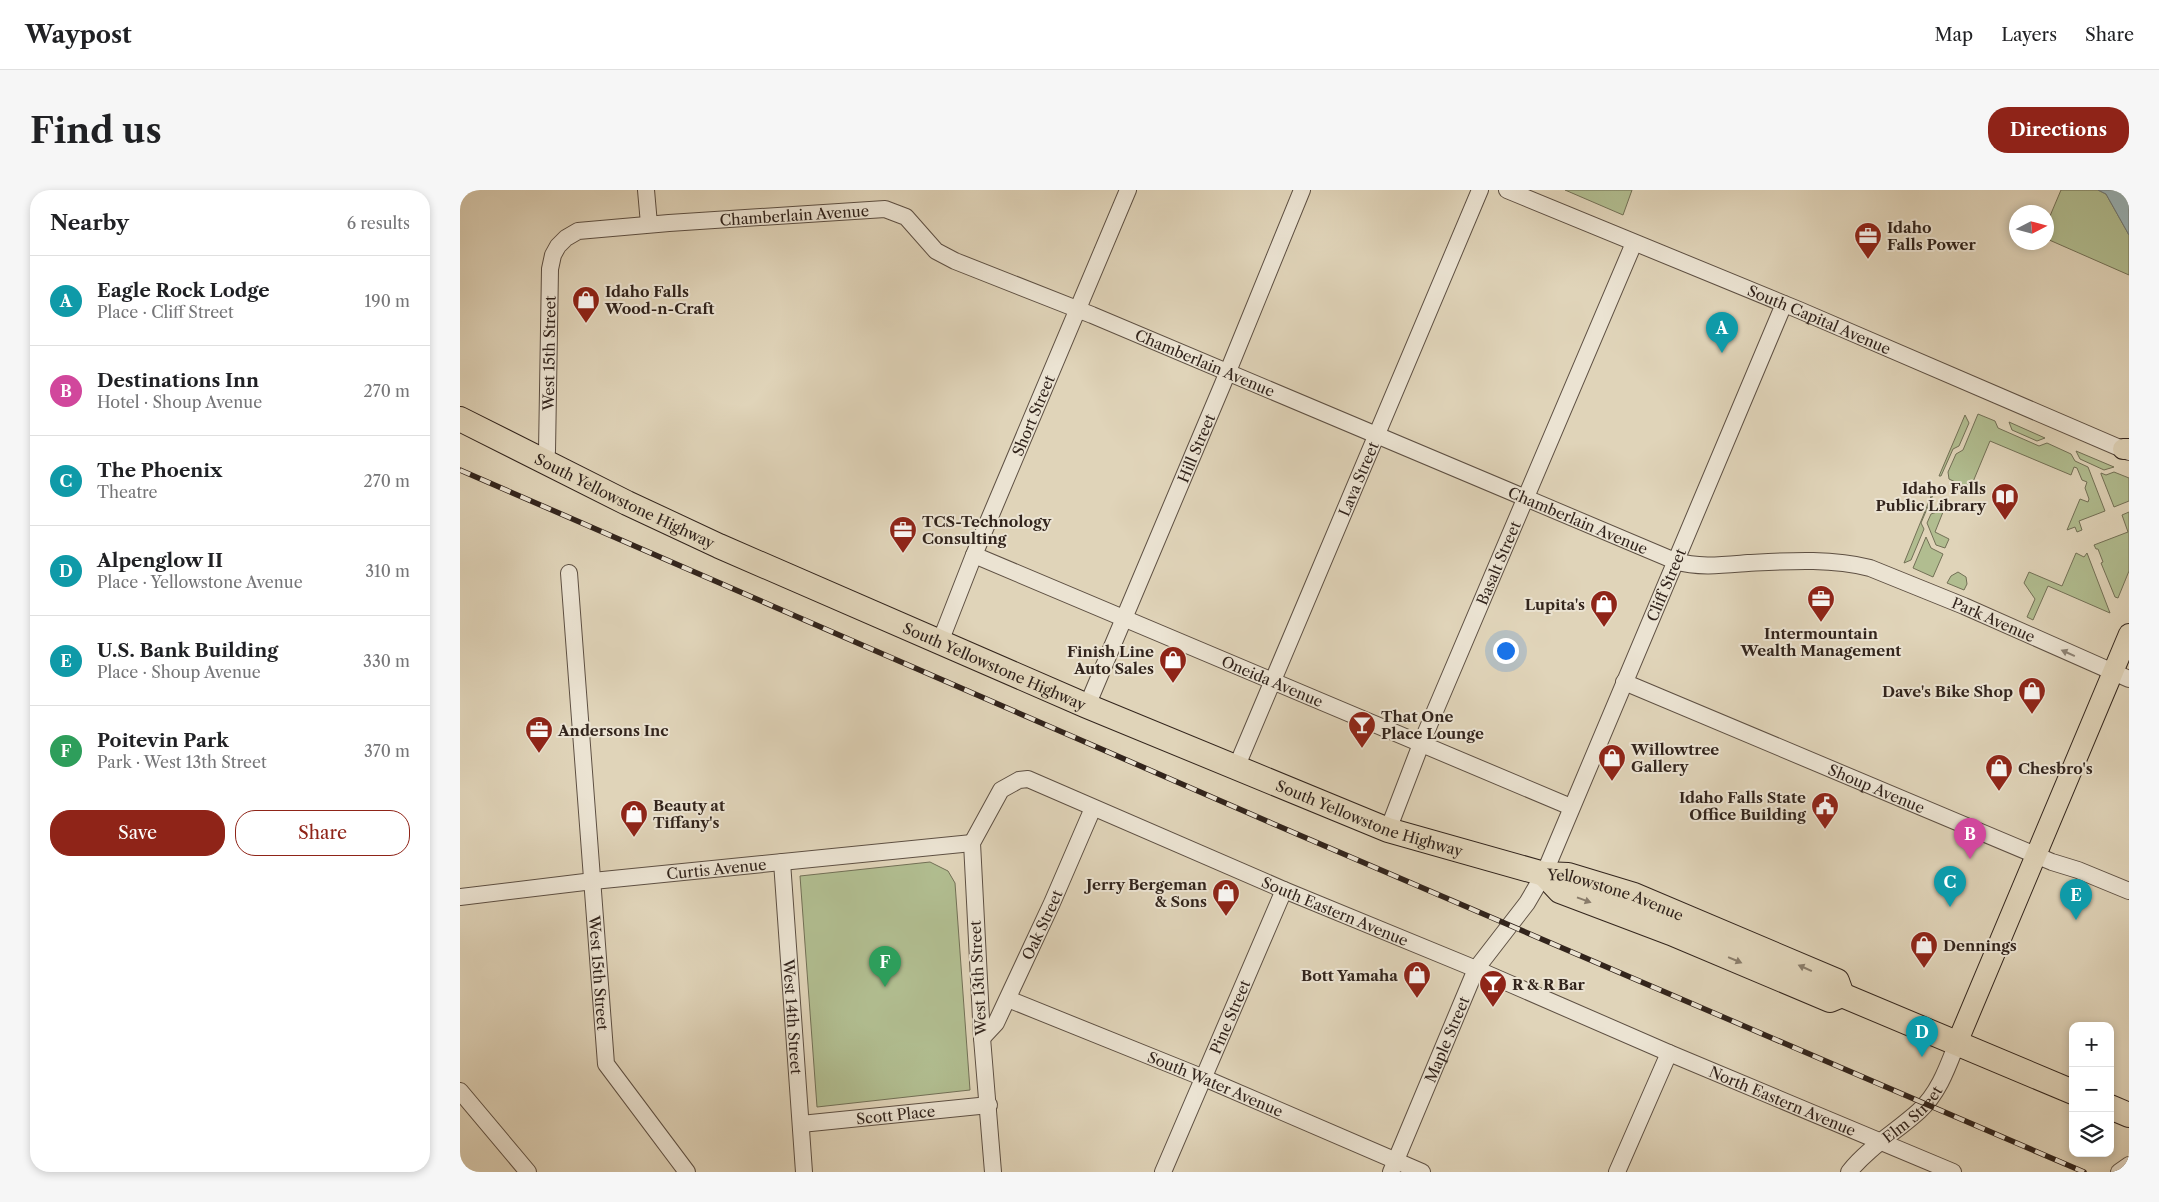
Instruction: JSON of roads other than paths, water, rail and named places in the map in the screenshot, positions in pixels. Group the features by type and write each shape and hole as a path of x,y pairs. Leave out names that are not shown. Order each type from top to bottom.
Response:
{"highway":[{"name":"South Yellowstone Highway","path":"460,419 542,461 719,546 1087,706 1236,768 1388,830 1546,869"},
{"name":"Yellowstone Avenue","path":"1546,869 1642,898 1837,981 1842,995 2069,1090"},
{"path":"2114,1109 2129,1115"}],"main road":[{"path":"1957,1043 2035,855 2121,676 2129,634"}],"street":[{"path":"646,190 649,224"},
{"name":"Short Street","path":"940,642 974,555 1128,190"},
{"name":"Hill Street","path":"1087,706 1228,372 1302,190"},
{"name":"Lava Street","path":"1236,768 1480,190"},
{"name":"South Capital Avenue","path":"1507,190 1784,304 2127,450"},
{"name":"Chamberlain Avenue","path":"558,246 566,238 578,231 649,224 885,209 906,217 936,251 955,262 1077,309 1675,561 1697,566 1808,561 1856,564"},
{"name":"Basalt Street","path":"1388,830 1421,744 1634,243"},
{"name":"West 15th Street","path":"542,461 547,451 550,269 553,255 558,246"},
{"name":"Cliff Street","path":"1546,869 1784,304"},
{"name":"Oneida Avenue","path":"974,555 1571,807"},
{"name":"Park Avenue","path":"1856,564 1923,589 2121,676"},
{"name":"West 15th Street","path":"569,573 606,1064 687,1172"},
{"name":"Shoup Avenue","path":"1624,682 2035,855 2129,891"},
{"name":"South Eastern Avenue","path":"972,842 1001,790 1019,780 1028,779 1669,1053"},
{"name":"Oak Street","path":"982,1038 996,1023 1008,999 1093,808"},
{"name":"Curtis Avenue","path":"460,897 593,881 972,842"},
{"name":"West 13th Street","path":"972,842 982,1038 989,1104 993,1172"},
{"name":"West 14th Street","path":"782,862 804,1172"},
{"name":"Maple Street","path":"1393,1166 1476,969 1530,898 1546,869"},
{"name":"Pine Street","path":"1163,1172 1284,890"},
{"name":"South Water Avenue","path":"1008,999 1204,1078 1393,1166 1422,1172"},
{"name":"Elm Street","path":"1849,1172 1880,1141 1926,1104 1942,1080 1957,1043"},
{"path":"1617,1172 1669,1053"},
{"name":"North Eastern Avenue","path":"1669,1053 1953,1172"},
{"path":"460,1091 528,1172"},
{"name":"Scott Place","path":"801,1124 989,1104"},
{"path":"2119,1172 2129,1165"}],"water":[{"path":"2098,190 2129,190 2129,235 2106,194"}],"railway":[{"path":"460,470 1276,825 2084,1172"}],"place":[{"name":"Idaho Falls Power","path":"1868,260"},
{"name":"Idaho Falls Wood-n-Craft","path":"586,324"},
{"name":"Eagle Rock Lodge","path":"1722,353"},
{"name":"Idaho Falls Public Library","path":"2005,521"},
{"name":"TCS-Technology Consulting","path":"903,554"},
{"name":"Intermountain Wealth Management","path":"1821,623"},
{"name":"Lupita's","path":"1604,628"},
{"name":"Finish Line Auto Sales","path":"1173,684"},
{"name":"Dave's Bike Shop","path":"2032,715"},
{"name":"That One Place Lounge","path":"1362,749"},
{"name":"Andersons Inc","path":"539,754"},
{"name":"Willowtree Gallery","path":"1612,782"},
{"name":"Chesbro's","path":"1999,792"},
{"name":"Idaho Falls State Office Building","path":"1825,830"},
{"name":"Beauty at Tiffany's","path":"634,838"},
{"name":"Destinations Inn","path":"1970,859"},
{"name":"The Phoenix","path":"1950,907"},
{"name":"Jerry Bergeman & Sons","path":"1226,917"},
{"name":"U.S. Bank Building","path":"2076,920"},
{"name":"Dennings","path":"1924,969"},
{"name":"Poitevin Park","path":"885,987"},
{"name":"Bott Yamaha","path":"1417,999"},
{"name":"R & R Bar","path":"1493,1008"},
{"name":"Alpenglow II","path":"1922,1057"}]}
